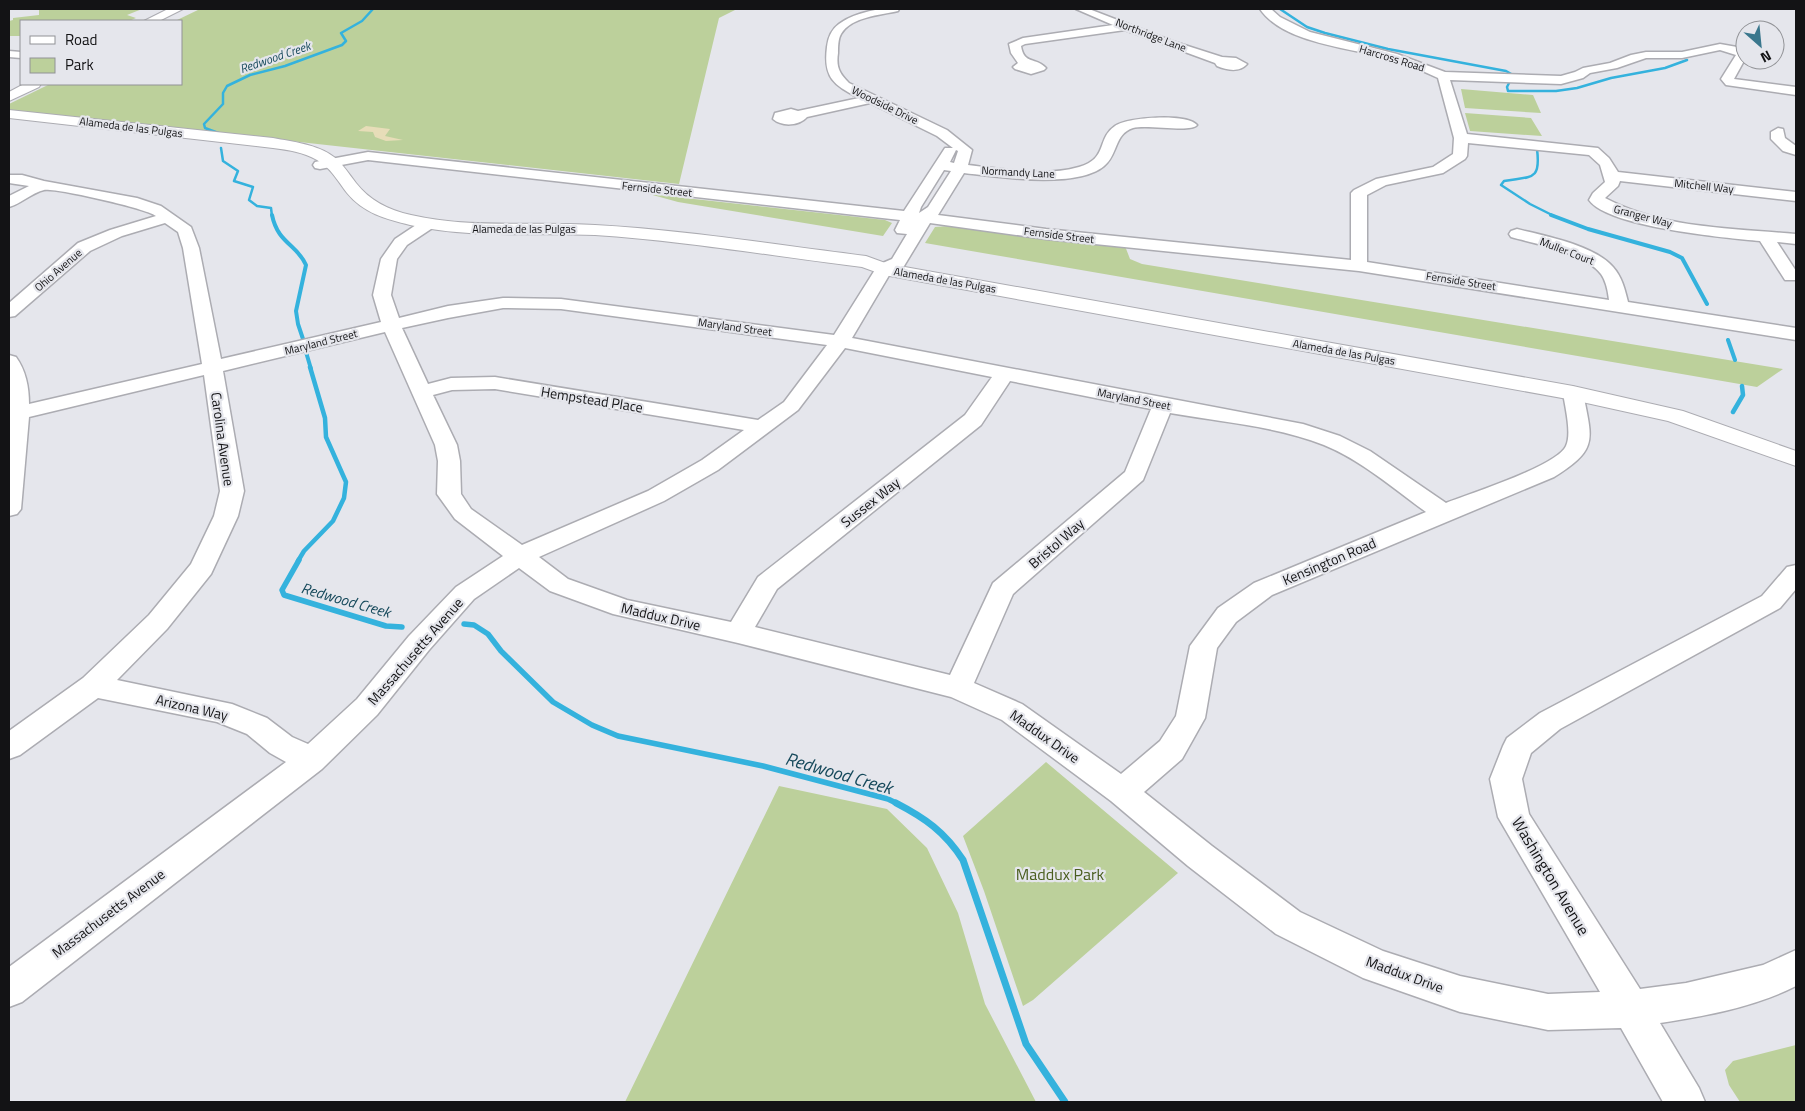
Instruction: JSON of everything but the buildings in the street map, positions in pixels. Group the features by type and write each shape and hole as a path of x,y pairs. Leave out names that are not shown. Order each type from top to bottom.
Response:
{"main road":[{"path":"152,20 177,9"},
{"path":"162,20 185,9"},
{"path":"9,97 32,85"},
{"name":"Alameda de las Pulgas","path":"9,114 63,123"},
{"name":"Alameda de las Pulgas","path":"9,120 63,123 149,132 286,151 326,164 348,201 361,210 385,220 491,236 561,234 621,238 859,270 884,269 1573,393 1675,416 1755,442 1796,459"}],"street":[{"name":"Woodside Drive","path":"894,9 874,13 850,22 837,31 830,68 833,74 845,86 927,124 954,141"},
{"name":"Northridge Lane","path":"1081,9 1168,44 1221,61"},
{"name":"Harcross Road","path":"1265,9 1270,15 1295,31 1392,56 1421,65 1443,76 1461,138"},
{"path":"1026,64 1019,58 1015,50 1015,44 1023,41 1126,26"},
{"path":"1443,76 1561,80 1596,68 1617,65 1635,57 1682,54 1720,47 1733,49 1742,54 1727,79 1730,82 1796,91"},
{"path":"798,114 870,99"},
{"name":"Normandy Lane","path":"941,166 1052,175 1094,166 1106,158 1114,135 1125,126 1142,122 1190,124"},
{"path":"1778,132 1778,139 1788,148 1796,151"},
{"path":"1360,266 1359,194 1381,182 1438,170 1460,156 1461,138 1584,149 1602,156 1612,176"},
{"path":"954,141 965,150 960,168 934,210 918,218 913,207 948,156 954,141"},
{"name":"Fernside Street","path":"326,164 368,156 1137,244 1360,266 1796,334"},
{"name":"Mitchell Way","path":"1612,176 1796,196"},
{"name":"Granger Way","path":"1612,176 1613,183 1598,196 1597,200 1617,211 1676,226 1796,239"},
{"name":"Carolina Avenue","path":"9,179 132,201 156,209 185,230 191,248 213,368 232,491 226,516 202,568 158,622 93,686 9,748"},
{"path":"9,202 42,185"},
{"name":"Ohio Avenue","path":"9,312 84,247 116,233 169,217"},
{"name":"Massachusetts Avenue","path":"9,989 311,760 367,707 419,643 465,593 520,556 656,496 710,465 791,406 840,341 884,269 898,262 918,218"},
{"name":"Maddux Drive","path":"424,227 401,242 389,259 382,295 391,325 446,445 449,461 449,494 463,514 559,585 622,608 738,633 958,688 1012,712 1122,792 1200,856 1288,923 1376,966 1460,994 1548,1012 1630,1009 1686,1001 1768,981 1796,967"},
{"name":"Muller Court","path":"1517,234 1552,243 1596,261 1607,269 1614,282 1620,306"},
{"path":"1765,236 1791,276"},
{"name":"Maryland Street","path":"14,414 391,325 503,303 561,304 840,341 1163,405 1295,429 1332,441 1362,456 1444,512"},
{"path":"9,361 19,387 14,414 9,509"},
{"name":"Sussex Way","path":"738,633 767,583 973,420 1005,373"},
{"name":"Hempstead Place","path":"422,392 451,384 495,383 762,427"},
{"name":"Kensington Road","path":"1122,792 1171,750 1190,718 1204,646 1228,614 1263,589 1444,512 1546,472 1564,461 1577,448 1579,430 1573,393"},
{"name":"Bristol Way","path":"958,688 1002,589 1135,474 1163,405"},
{"name":"Washington Avenue","path":"1685,1102 1610,974 1514,817 1506,779 1518,746 1550,721 1772,602 1796,573"},
{"name":"Arizona Way","path":"93,686 222,712 257,726 281,745 311,760"}],"green space":[{"path":"39,9 142,9 127,15 136,18 131,20 20,20 20,36 9,36 9,21 13,20 13,18 39,15"},
{"path":"200,9 737,9 719,18 679,184 9,110 9,104 48,85 182,85 182,20 177,20"},
{"path":"1461,89 1533,95 1541,113 1465,108"},
{"path":"1465,113 1531,118 1542,136 1470,131"},
{"path":"649,194 885,220 892,223 883,236 678,202"},
{"path":"949,226 1125,246 1130,259 1142,264 1783,369 1757,387 925,243 935,227"},
{"name":"Maddux Park","path":"1046,762 1178,873 1033,1000 1023,1006 963,836"},
{"path":"779,786 887,809 927,848 958,913 985,1004 1036,1102 625,1102"},
{"path":"1796,1045 1796,1102 1740,1102 1729,1085 1725,1070 1733,1061"}],"sand":[{"path":"366,126 390,129 385,136 403,140 386,141 375,137 373,132 358,131"}],"waterway":[{"name":"Redwood Creek","path":"221,134 205,128 204,124 223,104 223,93 227,86 250,75 285,66 342,45 346,41 341,33 362,21 373,9"},
{"path":"1280,9 1307,27 1325,33 1388,49 1506,71 1513,75 1507,87 1508,91 1556,91 1577,88 1611,78 1665,68 1687,60"},
{"name":"Redwood Creek","path":"221,148 223,161 238,171 234,181 253,187 249,200 257,206 271,208 272,216"},
{"path":"1537,149 1536,172 1528,177 1504,181 1501,185 1530,204 1554,216"},
{"name":"Redwood Creek","path":"272,215 275,225 283,238 298,252 306,265 296,311 303,339"},
{"path":"1551,215 1588,229 1670,252 1682,258 1707,304"},
{"path":"1728,340 1735,360"},
{"name":"Redwood Creek","path":"306,352 311,369"},
{"name":"Redwood Creek","path":"298,561 304,551 333,521 344,498 346,482 326,437 325,418 310,367"},
{"path":"1733,412 1743,395 1742,386"},
{"name":"Redwood Creek","path":"299,560 282,590 284,595 386,626 402,627"},
{"name":"Redwood Creek","path":"464,624 474,625 488,634 501,651 553,702 592,725 618,736 763,766 888,799 896,803"},
{"name":"Redwood Creek","path":"896,803 934,827 949,841 963,860 1026,1044 1065,1102"}]}
